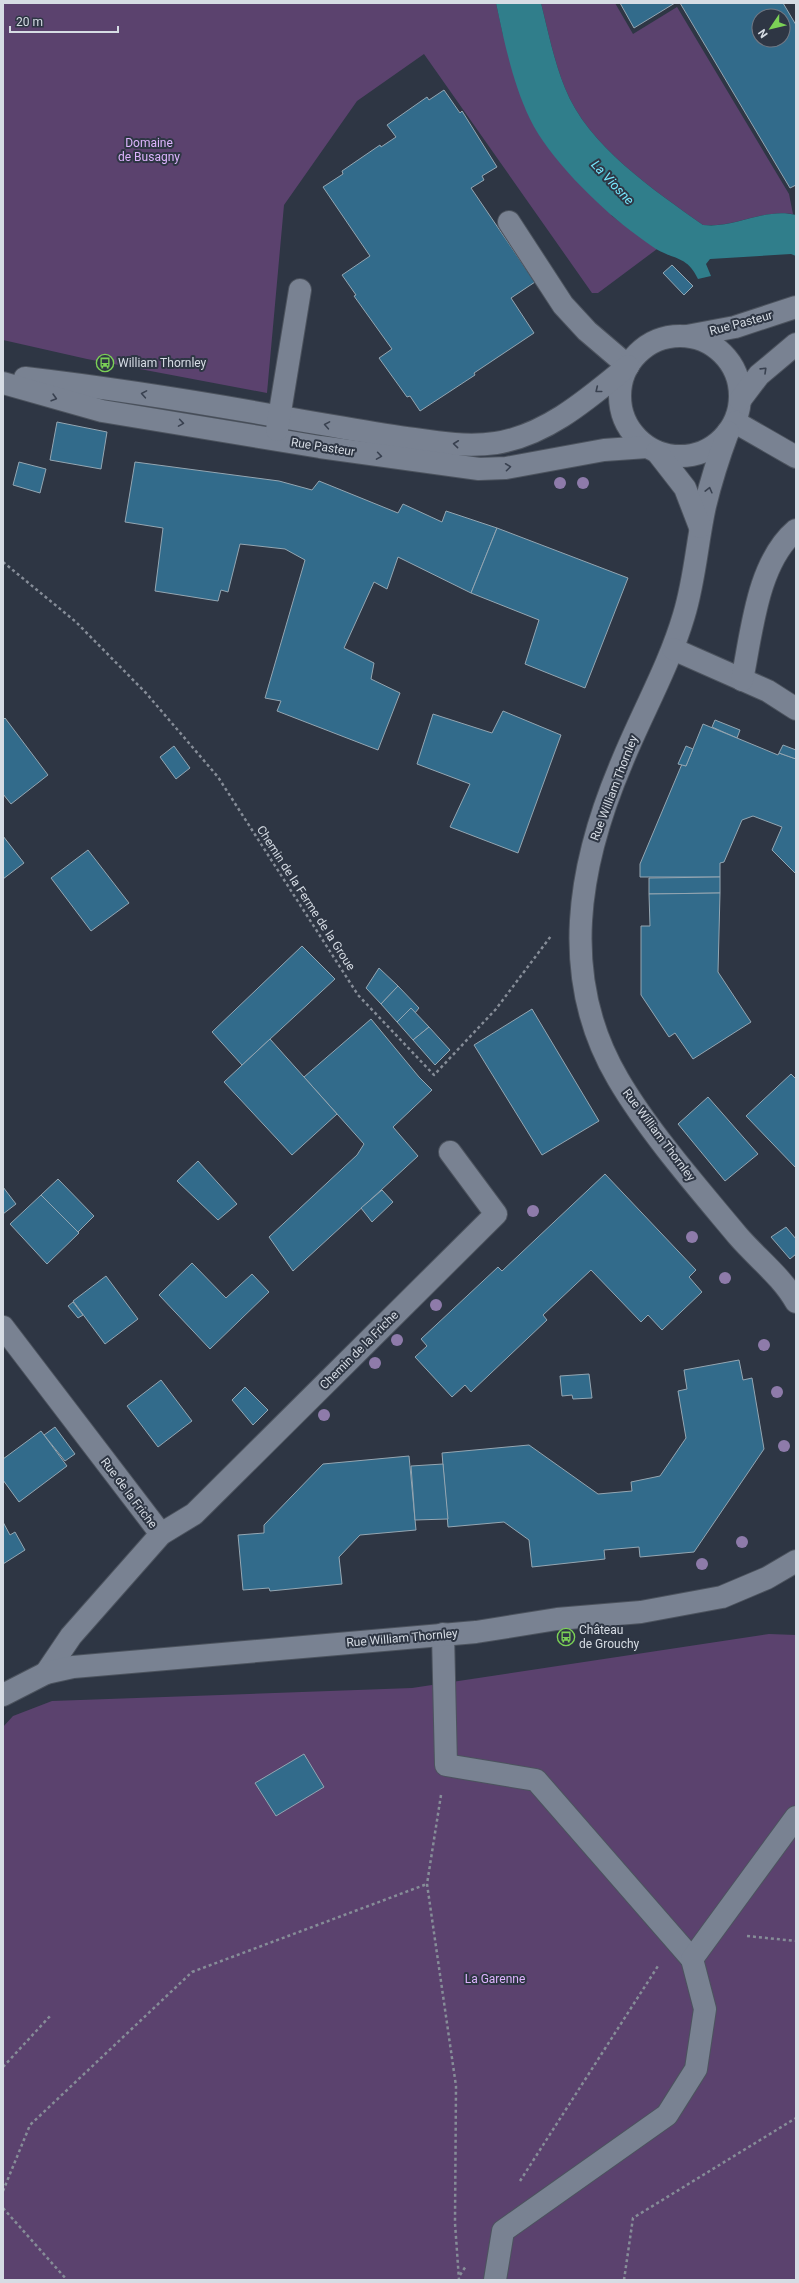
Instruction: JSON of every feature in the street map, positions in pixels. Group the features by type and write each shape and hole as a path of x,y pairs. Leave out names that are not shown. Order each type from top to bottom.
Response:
{"street":[{"path":"509,222 563,305 586,331 628,366"},
{"path":"275,439 300,290"},
{"name":"Rue Pasteur","path":"686,337 735,327 796,307"},
{"path":"740,400 737,377 726,358 708,343 686,337 675,336 653,342 635,356 628,366 620,387 621,410 631,431 652,449 679,457 702,452 721,440 732,427 740,400 759,374 796,344"},
{"name":"Rue Pasteur","path":"3,376 114,389 434,442 468,445 496,443 525,435 568,412 628,366"},
{"name":"Rue Pasteur","path":"3,383 102,411 275,439 479,469 506,468 604,450 652,449"},
{"path":"732,427 796,457"},
{"name":"Rue William Thornley","path":"732,427 710,486 701,528 695,571 685,614 673,649 621,763 590,850 582,894 579,941 584,989 599,1042 617,1078 648,1123 739,1237 795,1298"},
{"name":"Rue William Thornley","path":"652,449 685,488 701,528"},
{"path":"742,680 759,592 783,541 796,530"},
{"path":"673,649 768,691 796,709"},
{"name":"Chemin de la Friche","path":"161,1534 194,1514 496,1214 450,1152"},
{"name":"Rue de la Friche","path":"3,1327 161,1534 71,1636 46,1673"},
{"name":"Rue William Thornley","path":"3,1695 46,1673 73,1667 476,1632 557,1619 641,1612 722,1597 767,1578 796,1561"},
{"path":"442,1634 446,1765 536,1780 674,1940 692,1958 705,2009 696,2069 667,2115 503,2231 496,2280"},
{"path":"692,1958 796,1818"}],"path":[{"name":"Chemin de la Ferme de la Groue","path":"3,562 76,622 146,693 218,778 358,995 434,1075 496,1009 554,933"},
{"path":"446,1765 427,1884 456,2086 455,2223 460,2275 459,2280"},
{"path":"3,2191 30,2125 192,1972 427,1884"},
{"path":"710,1933 796,1941"},
{"path":"516,2188 674,1940"},
{"path":"3,2067 51,2015"},
{"path":"624,2280 633,2218 796,2118"},
{"path":"3,2208 67,2280"},
{"path":"460,2275 468,2261"}],"green space":[{"name":"Domaine de Busagny","path":"3,3 496,3 503,35 612,216 657,249 598,293 592,293 424,54 357,101 284,205 267,393 87,359 3,340"},
{"path":"541,3 615,3 633,34 677,7 789,194 793,214 770,214 726,224 703,225 644,182 606,147 589,129 575,109 565,88 558,67"},
{"name":"La Garenne","path":"769,1634 796,1635 796,2280 3,2280 3,1727 13,1716 52,1701 412,1688"}],"water":[{"name":"La Viosne","path":"496,3 541,3 558,67 565,88 575,109 589,129 606,147 644,182 703,225 727,224 772,214 784,213 796,215 796,256 791,254 710,259 706,264 711,276 698,279 685,262 656,249 618,221 589,195 561,165 538,134 524,106 514,77"}],"building":[{"path":"620,3 675,3 634,28"},
{"path":"680,3 783,3 786,8 751,8 751,48 791,48 791,17 796,25 796,185 790,188"},
{"path":"444,90 460,113 462,111 497,167 482,176 484,180 471,188 535,282 511,298 534,333 474,373 475,375 420,411 410,396 407,397 379,358 392,349 354,296 356,295 342,275 370,256 323,187 343,174 342,171 380,145 381,147 396,137 387,125 427,97 429,100"},
{"path":"672,265 693,286 684,295 663,273"},
{"path":"57,422 107,432 101,469 50,460"},
{"path":"19,462 46,469 40,493 13,485"},
{"path":"135,462 279,481 312,490 319,481 398,513 403,504 442,522 446,511 497,528 471,593 398,557 387,589 374,582 344,648 374,663 371,679 400,693 378,750 277,711 281,701 265,698 305,560 285,549 240,544 228,592 221,590 218,601 155,591 163,528 125,522"},
{"path":"497,528 628,578 585,688 525,664 539,620 471,593"},
{"path":"503,711 561,735 518,853 450,827 470,784 417,764 433,714 492,733"},
{"path":"5,718 48,775 11,804 3,794 3,720"},
{"path":"715,720 740,730 737,738 712,727"},
{"path":"703,724 778,755 779,753 796,759 796,874 772,850 782,827 753,816 742,820 724,862 720,863 720,877 640,877 640,864 682,764 686,766"},
{"path":"783,745 796,750 796,759 779,753"},
{"path":"174,746 190,768 176,779 160,757"},
{"path":"686,746 693,749 686,766 678,764"},
{"path":"3,836 24,863 3,879"},
{"path":"88,850 129,903 91,931 51,878"},
{"path":"720,877 720,893 649,894 649,878"},
{"path":"720,893 718,972 751,1022 693,1059 675,1033 669,1037 641,995 641,926 650,926 649,894"},
{"path":"302,946 335,979 242,1065 212,1032"},
{"path":"379,968 398,986 381,1004 366,988"},
{"path":"398,986 419,1008 415,1013 411,1008 397,1022 381,1004"},
{"path":"411,1008 429,1027 413,1040 397,1022"},
{"path":"532,1009 599,1121 542,1155 474,1045"},
{"path":"371,1019 419,1077 432,1090 393,1127 418,1156 293,1271 269,1237 357,1155 364,1144 304,1077"},
{"path":"429,1027 450,1050 435,1065 413,1040"},
{"path":"270,1039 337,1114 292,1155 224,1082"},
{"path":"791,1074 796,1079 796,1168 746,1116"},
{"path":"708,1097 758,1154 725,1181 678,1124"},
{"path":"198,1161 237,1204 218,1220 177,1181"},
{"path":"605,1174 696,1270 689,1277 702,1292 662,1330 648,1315 641,1322 591,1270 543,1315 547,1320 471,1392 465,1385 452,1397 415,1357 427,1346 421,1339 498,1267 502,1271"},
{"path":"58,1179 94,1216 78,1232 41,1195"},
{"path":"3,1187 16,1204 3,1214"},
{"path":"382,1190 393,1202 372,1222 361,1208"},
{"path":"41,1195 79,1233 47,1264 10,1224"},
{"path":"786,1227 796,1239 796,1254 790,1259 771,1237"},
{"path":"192,1263 226,1298 252,1274 269,1292 210,1349 159,1295"},
{"path":"106,1276 138,1319 105,1344 73,1301"},
{"path":"73,1302 83,1315 78,1318 68,1306"},
{"path":"739,1360 743,1380 752,1378 764,1449 694,1552 640,1557 639,1547 604,1550 605,1559 532,1567 529,1540 504,1522 448,1527 442,1453 529,1445 598,1494 632,1491 631,1482 660,1476 686,1438 678,1391 687,1389 684,1370"},
{"path":"589,1374 592,1398 573,1399 572,1395 562,1396 560,1376"},
{"path":"161,1380 192,1421 158,1447 127,1406"},
{"path":"245,1387 268,1410 253,1425 232,1400"},
{"path":"55,1427 75,1454 65,1461 44,1435"},
{"path":"41,1431 67,1466 19,1502 3,1480 3,1459"},
{"path":"409,1456 416,1530 360,1535 339,1557 342,1584 270,1591 269,1588 243,1590 238,1535 264,1533 264,1525 323,1464"},
{"path":"443,1464 448,1519 415,1520 411,1466"},
{"path":"3,1522 10,1535 15,1532 25,1550 3,1564"},
{"path":"304,1754 324,1787 276,1816 255,1783"}],"place":[{"name":"William Thornley","path":"105,363"},
{"name":"Château de Grouchy","path":"566,1637"}]}
